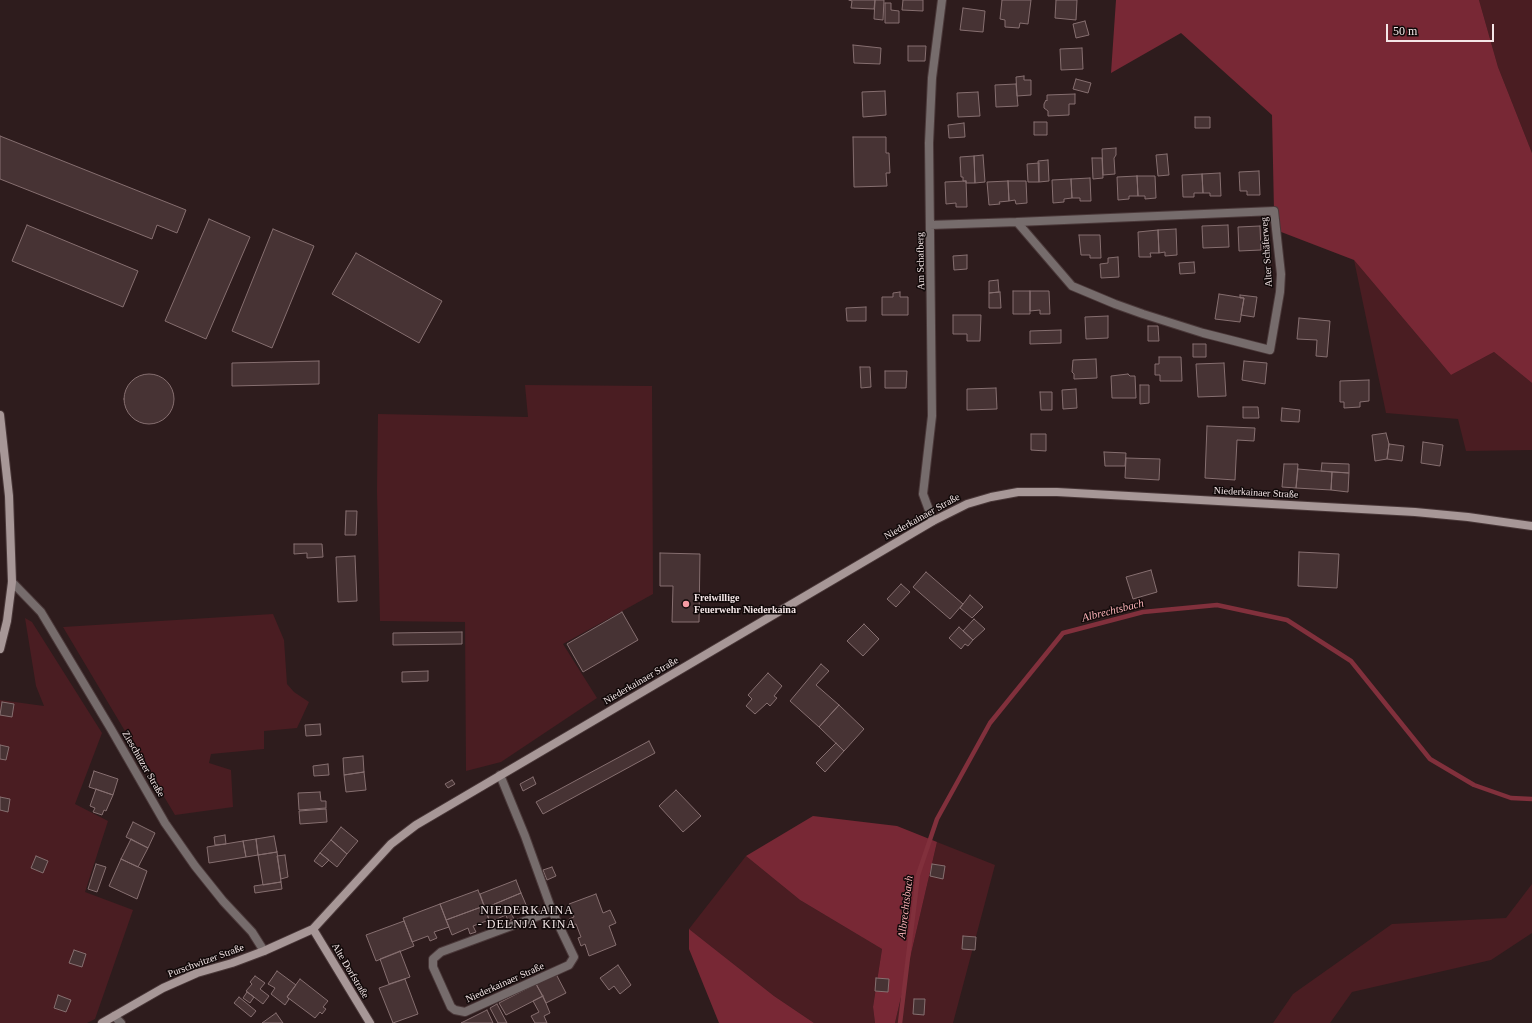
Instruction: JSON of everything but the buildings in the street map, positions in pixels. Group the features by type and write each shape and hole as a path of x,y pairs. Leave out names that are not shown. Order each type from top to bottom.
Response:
{"street":[{"name":"Am Schafberg","path":"933,521 923,494 932,416 929,143 932,78 942,0"},
{"name":"Alter Schäferweg","path":"930,225 1274,211 1281,274 1280,292 1270,350 1158,318 1115,304 1072,286 1017,222"},
{"path":"0,415 9,496 12,582 7,621 0,649"},
{"name":"Niederkainaer Straße","path":"264,951 313,929 391,844 416,825 933,521 967,504 991,497 1018,492 1057,492 1415,512 1468,517 1532,526"},
{"name":"Zieschützer Straße","path":"12,582 40,612 111,729 165,823 195,866 223,901 252,932 264,951"},
{"name":"Niederkainaer Straße","path":"500,775 525,836 552,911 574,957 569,965 465,1012 451,1008 433,967 433,959 441,952 552,911"},
{"name":"Alte Dorfstraße","path":"313,929 370,1023"},
{"name":"Purschwitzer Straße","path":"102,1023 162,988 197,973 232,963 264,951"},
{"path":"114,1016 121,1023"}],"shaded area":[{"path":"1116,0 1479,0 1498,67 1532,153 1532,383 1494,352 1451,375 1354,260 1276,230 1274,211 1272,115 1181,33 1111,73"},
{"path":"1479,0 1532,0 1532,153 1498,67"},
{"path":"1354,260 1451,375 1494,352 1532,383 1532,450 1466,451 1458,419 1386,413"},
{"path":"525,385 652,386 653,594 563,644 597,698 501,762 466,771 465,622 380,621 377,491 378,414 528,417"},
{"path":"273,614 284,640 287,684 294,692 309,702 297,728 264,731 264,749 211,754 209,763 231,770 233,807 175,815 63,627"},
{"path":"25,618 32,622 102,733 75,804 108,821 85,892 133,910 95,1019 87,1023 0,1023 0,700 44,706 36,686"},
{"path":"813,816 897,826 937,842 895,1023 875,1023 873,1007 882,949 800,900 746,856"},
{"path":"937,842 995,865 953,1023 895,1023"},
{"path":"746,856 800,900 882,949 873,1007 875,1023 814,1023 774,996 689,929"},
{"path":"1532,884 1532,933 1491,960 1352,992 1330,1023 1273,1023 1293,994 1392,924 1506,918"},
{"path":"689,929 774,996 814,1023 719,1023 689,949"}],"waterway":[{"name":"Albrechtsbach","path":"900,1023 918,875 937,819 990,723 1063,633 1143,612 1217,605 1287,620 1351,661 1430,759 1474,785 1511,798 1532,799"}],"place":[{"name":"Freiwillige Feuerwehr Niederkaina","path":"686,604"}],"district":[{"name":"NIEDERKAINA - DELNJA KINA","path":"527,918"}]}
